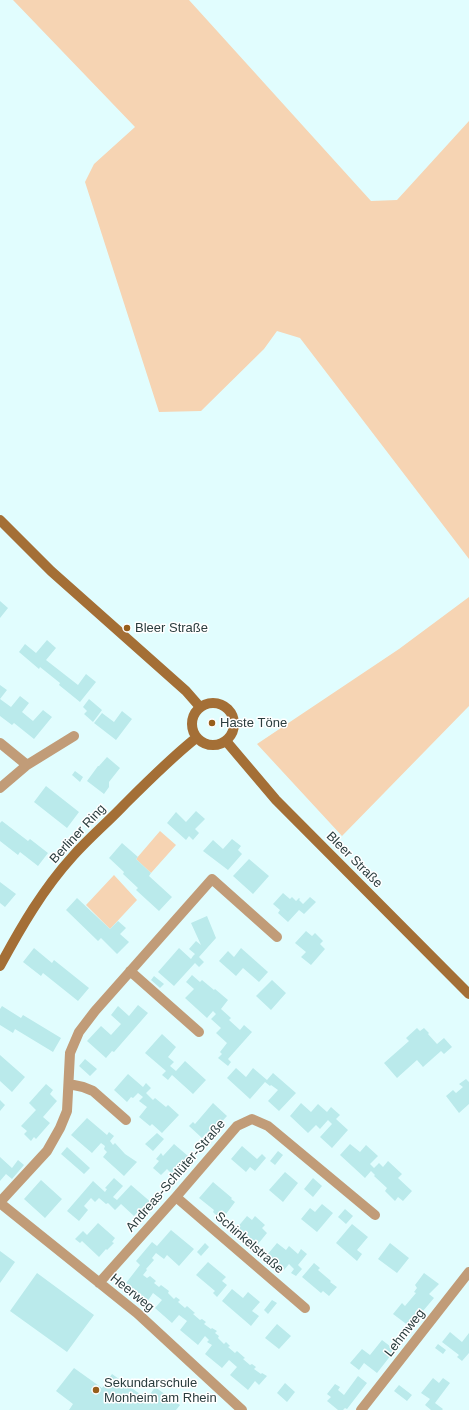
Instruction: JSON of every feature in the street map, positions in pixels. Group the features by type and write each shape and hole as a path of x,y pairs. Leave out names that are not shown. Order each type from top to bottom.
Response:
{"street":[{"path":"0,520 51,571 186,691 200,707"},
{"path":"211,703 217,703 223,705 231,714 234,725 233,731 226,741 221,744 211,745 205,744 196,738 191,724 194,715 200,707 211,703"},
{"path":"0,788 27,765 74,736"},
{"name":"Berliner Ring","path":"0,966 20,930 46,890 72,857 151,778 196,738"},
{"name":"Bleer Straße","path":"226,741 276,800 469,994"},
{"path":"0,743 27,765"},
{"path":"0,1203 47,1151 60,1128 67,1111 70,1053 79,1032 95,1010 212,879 277,937"},
{"path":"130,971 199,1032"},
{"path":"69,1084 93,1091 126,1120"},
{"name":"Andreas-Schlüter-Straße","path":"99,1283 237,1126 252,1118 268,1126 375,1215"},
{"name":"Schinkelstraße","path":"176,1197 305,1308"},
{"name":"Heerweg","path":"0,1203 137,1313 242,1410"},
{"name":"Lehmweg","path":"361,1410 469,1272"}],"shaded area":[{"path":"13,0 189,0 371,201 397,200 469,121 469,559 300,338 277,331 264,349 201,411 159,412 85,182 94,164 135,127"},
{"path":"469,597 469,706 342,836 257,744 399,649"},
{"path":"160,831 176,845 151,873 136,859"},
{"path":"114,875 137,900 110,929 86,905"}],"building":[{"path":"0,601 8,608 0,618"},
{"path":"47,640 56,648 46,660 78,685 86,674 96,682 80,702 59,685 60,683 40,667 39,669 19,652 25,644 36,653"},
{"path":"0,685 7,690 0,699"},
{"path":"20,696 29,703 22,712 33,721 43,710 52,717 34,739 14,723 12,725 0,716 0,699 11,707"},
{"path":"89,699 102,710 93,722 84,714 87,711 83,707"},
{"path":"122,711 132,719 116,740 94,723 102,713 114,722"},
{"path":"107,757 120,768 109,782 109,787 104,794 87,781"},
{"path":"75,771 83,777 80,782 72,775"},
{"path":"46,786 79,812 67,828 34,802"},
{"path":"196,811 205,819 195,829 199,833 193,840 189,836 186,840 167,823 176,812 186,822"},
{"path":"2,821 28,841 30,839 48,853 38,866 20,852 18,855 0,841 0,823"},
{"path":"232,839 241,846 238,850 242,854 228,870 203,851 213,840 223,849"},
{"path":"122,843 138,857 136,859 151,873 149,876 172,897 159,911 136,890 138,888 109,858"},
{"path":"249,859 269,876 253,894 233,876"},
{"path":"0,882 16,894 5,907 0,903"},
{"path":"283,893 290,899 292,897 296,901 299,898 303,904 310,897 316,902 304,914 299,910 288,922 278,913 280,910 273,904"},
{"path":"77,898 110,929 118,921 126,928 120,934 129,942 117,954 101,938 98,941 66,910"},
{"path":"207,916 216,938 199,957 204,962 199,967 195,963 174,986 158,972 179,948 191,959 195,954 189,949 196,941 201,945 191,923"},
{"path":"306,931 312,936 315,933 323,941 320,944 325,949 311,965 301,957 306,952 295,943"},
{"path":"34,948 52,963 54,960 89,988 78,1001 43,973 41,976 23,962"},
{"path":"241,948 268,972 259,982 243,968 236,976 219,961 228,951 234,957"},
{"path":"192,975 200,982 202,980 214,990 215,989 228,1000 221,1009 231,1018 229,1020 240,1030 244,1025 252,1032 228,1059 231,1062 228,1066 218,1058 222,1054 220,1052 227,1043 216,1033 221,1028 211,1019 216,1014 213,1011 207,1018 185,998 194,989 186,982"},
{"path":"154,976 164,984 160,988 151,980"},
{"path":"272,980 286,993 271,1010 256,996"},
{"path":"138,1005 148,1013 114,1052 112,1051 106,1058 87,1041 101,1026 111,1035 121,1024 111,1015 118,1006 129,1016"},
{"path":"2,1006 21,1018 23,1015 61,1038 53,1052 15,1029 13,1033 0,1025 0,1009"},
{"path":"417,1028 420,1031 424,1028 437,1044 444,1038 452,1047 444,1054 441,1051 423,1067 417,1060 397,1078 384,1063 409,1041 406,1038"},
{"path":"162,1034 176,1047 168,1057 174,1062 170,1066 176,1071 185,1061 206,1080 193,1094 172,1075 168,1080 162,1075 166,1071 145,1053"},
{"path":"0,1055 25,1077 12,1092 0,1081"},
{"path":"85,1059 97,1069 90,1076 79,1066"},
{"path":"236,1068 246,1077 253,1068 267,1080 273,1073 296,1093 279,1111 268,1101 278,1090 265,1082 250,1099 227,1078"},
{"path":"128,1074 143,1087 146,1083 151,1088 146,1093 153,1100 155,1098 166,1107 168,1105 179,1115 162,1133 152,1124 150,1126 139,1117 147,1107 139,1101 143,1097 138,1093 133,1098 131,1097 127,1102 114,1090"},
{"path":"466,1079 469,1082 469,1104 459,1113 446,1096 453,1090 456,1093 463,1087 459,1084"},
{"path":"46,1084 53,1090 50,1094 57,1101 43,1117 50,1123 36,1139 34,1137 31,1141 24,1134 27,1131 21,1126 36,1110 29,1103"},
{"path":"0,1100 5,1105 0,1111"},
{"path":"213,1103 227,1116 216,1128 215,1126 208,1135 206,1133 202,1138 189,1126 193,1122 195,1124"},
{"path":"301,1103 311,1112 318,1104 327,1112 331,1107 340,1115 336,1119 348,1130 332,1148 320,1137 332,1124 328,1120 320,1129 316,1125 308,1133 290,1116"},
{"path":"87,1118 107,1135 109,1132 114,1136 110,1141 113,1145 115,1143 125,1154 137,1162 124,1176 103,1157 107,1152 104,1149 105,1146 101,1143 92,1153 71,1135"},
{"path":"157,1133 164,1139 153,1151 145,1144"},
{"path":"174,1144 188,1156 172,1174 167,1169 161,1175 153,1168 159,1161 156,1159 161,1153 163,1156"},
{"path":"350,1144 360,1152 366,1145 378,1156 370,1164 374,1168 379,1163 383,1167 388,1161 402,1174 398,1178 412,1191 403,1201 398,1197 395,1201 385,1191 387,1188 374,1176 375,1175 371,1171 365,1178 340,1155"},
{"path":"242,1146 257,1159 262,1154 266,1158 255,1171 250,1167 246,1172 231,1159"},
{"path":"67,1147 90,1168 84,1174 61,1154"},
{"path":"278,1151 283,1155 275,1165 270,1161"},
{"path":"0,1157 12,1168 18,1160 24,1165 12,1179 6,1174 0,1181"},
{"path":"285,1172 298,1183 283,1202 269,1190"},
{"path":"114,1178 123,1186 113,1197 117,1200 131,1185 153,1204 146,1212 141,1208 134,1216 121,1204 115,1210 108,1203 106,1204 99,1198 95,1202 91,1198 84,1206 88,1210 79,1221 67,1211 93,1181 105,1192 107,1189 105,1188"},
{"path":"313,1178 322,1186 313,1197 304,1189"},
{"path":"41,1180 62,1199 45,1218 24,1199"},
{"path":"213,1182 235,1202 226,1214 222,1210 217,1216 213,1212 214,1210 199,1198"},
{"path":"322,1204 333,1213 317,1232 301,1219 310,1208 315,1212"},
{"path":"345,1209 353,1216 346,1224 338,1217"},
{"path":"247,1216 252,1220 255,1216 265,1225 262,1228 267,1233 258,1244 253,1240 251,1242 236,1229"},
{"path":"98,1223 115,1238 112,1242 114,1243 99,1257 82,1241 80,1243 75,1239 83,1231 87,1235"},
{"path":"352,1224 368,1237 357,1250 362,1254 357,1261 336,1243"},
{"path":"171,1230 194,1249 179,1266 167,1255 164,1259 156,1253 152,1258 154,1260 143,1275 147,1278 150,1276 156,1281 154,1283 159,1287 161,1285 169,1291 168,1293 174,1299 176,1297 180,1300 178,1302 185,1308 187,1306 200,1320 202,1319 206,1322 204,1324 217,1331 215,1333 224,1344 226,1342 230,1346 228,1347 235,1353 237,1351 250,1365 252,1364 256,1367 254,1369 267,1376 259,1385 255,1381 248,1390 230,1375 237,1367 229,1360 222,1368 205,1354 212,1345 207,1342 209,1340 205,1336 198,1345 180,1330 187,1321 179,1315 172,1323 155,1308 162,1300 153,1293 147,1302 126,1283 140,1265 136,1261 152,1242 157,1246"},
{"path":"205,1243 209,1247 201,1256 197,1252"},
{"path":"277,1243 286,1250 289,1246 298,1254 301,1249 307,1254 298,1265 302,1269 296,1276 291,1273 294,1269 289,1264 284,1270 267,1255"},
{"path":"390,1243 409,1258 397,1273 378,1259"},
{"path":"0,1251 15,1262 0,1283"},
{"path":"208,1262 226,1277 222,1281 227,1285 217,1297 213,1293 215,1291 196,1275"},
{"path":"314,1263 320,1268 318,1270 337,1287 329,1296 323,1291 321,1293 302,1277"},
{"path":"37,1273 94,1315 67,1352 10,1311"},
{"path":"424,1273 439,1284 429,1294 434,1298 423,1311 421,1310 409,1326 393,1314 402,1303 405,1306 416,1293 414,1292 417,1288 415,1285"},
{"path":"232,1289 243,1298 248,1292 260,1302 252,1311 259,1316 251,1326 222,1301"},
{"path":"272,1300 277,1303 268,1314 264,1310"},
{"path":"277,1324 291,1336 279,1349 265,1338"},
{"path":"450,1332 462,1342 469,1333 469,1353 462,1361 457,1357 459,1355 442,1342"},
{"path":"382,1340 395,1350 377,1373 364,1363 359,1370 350,1363 362,1349 370,1355"},
{"path":"438,1344 446,1350 443,1354 435,1348"},
{"name":"Sekundarschule Monheim am Rhein","path":"74,1368 102,1388 112,1374 147,1399 155,1387 180,1405 176,1410 69,1410 73,1404 56,1391"},
{"path":"358,1376 367,1383 347,1409 345,1408 343,1410 338,1410 327,1401 331,1397 327,1394 335,1384 340,1387 338,1390 344,1395"},
{"path":"433,1378 439,1383 443,1378 450,1383 435,1403 443,1409 442,1410 431,1410 425,1405 430,1399 421,1393"},
{"path":"285,1383 295,1392 287,1402 277,1393"},
{"path":"399,1385 412,1395 407,1401 394,1391"}],"place":[{"name":"Bleer Straße","path":"127,628"},
{"name":"Haste Töne","path":"212,723"},
{"name":"Sekundarschule Monheim am Rhein","path":"96,1390"}]}
